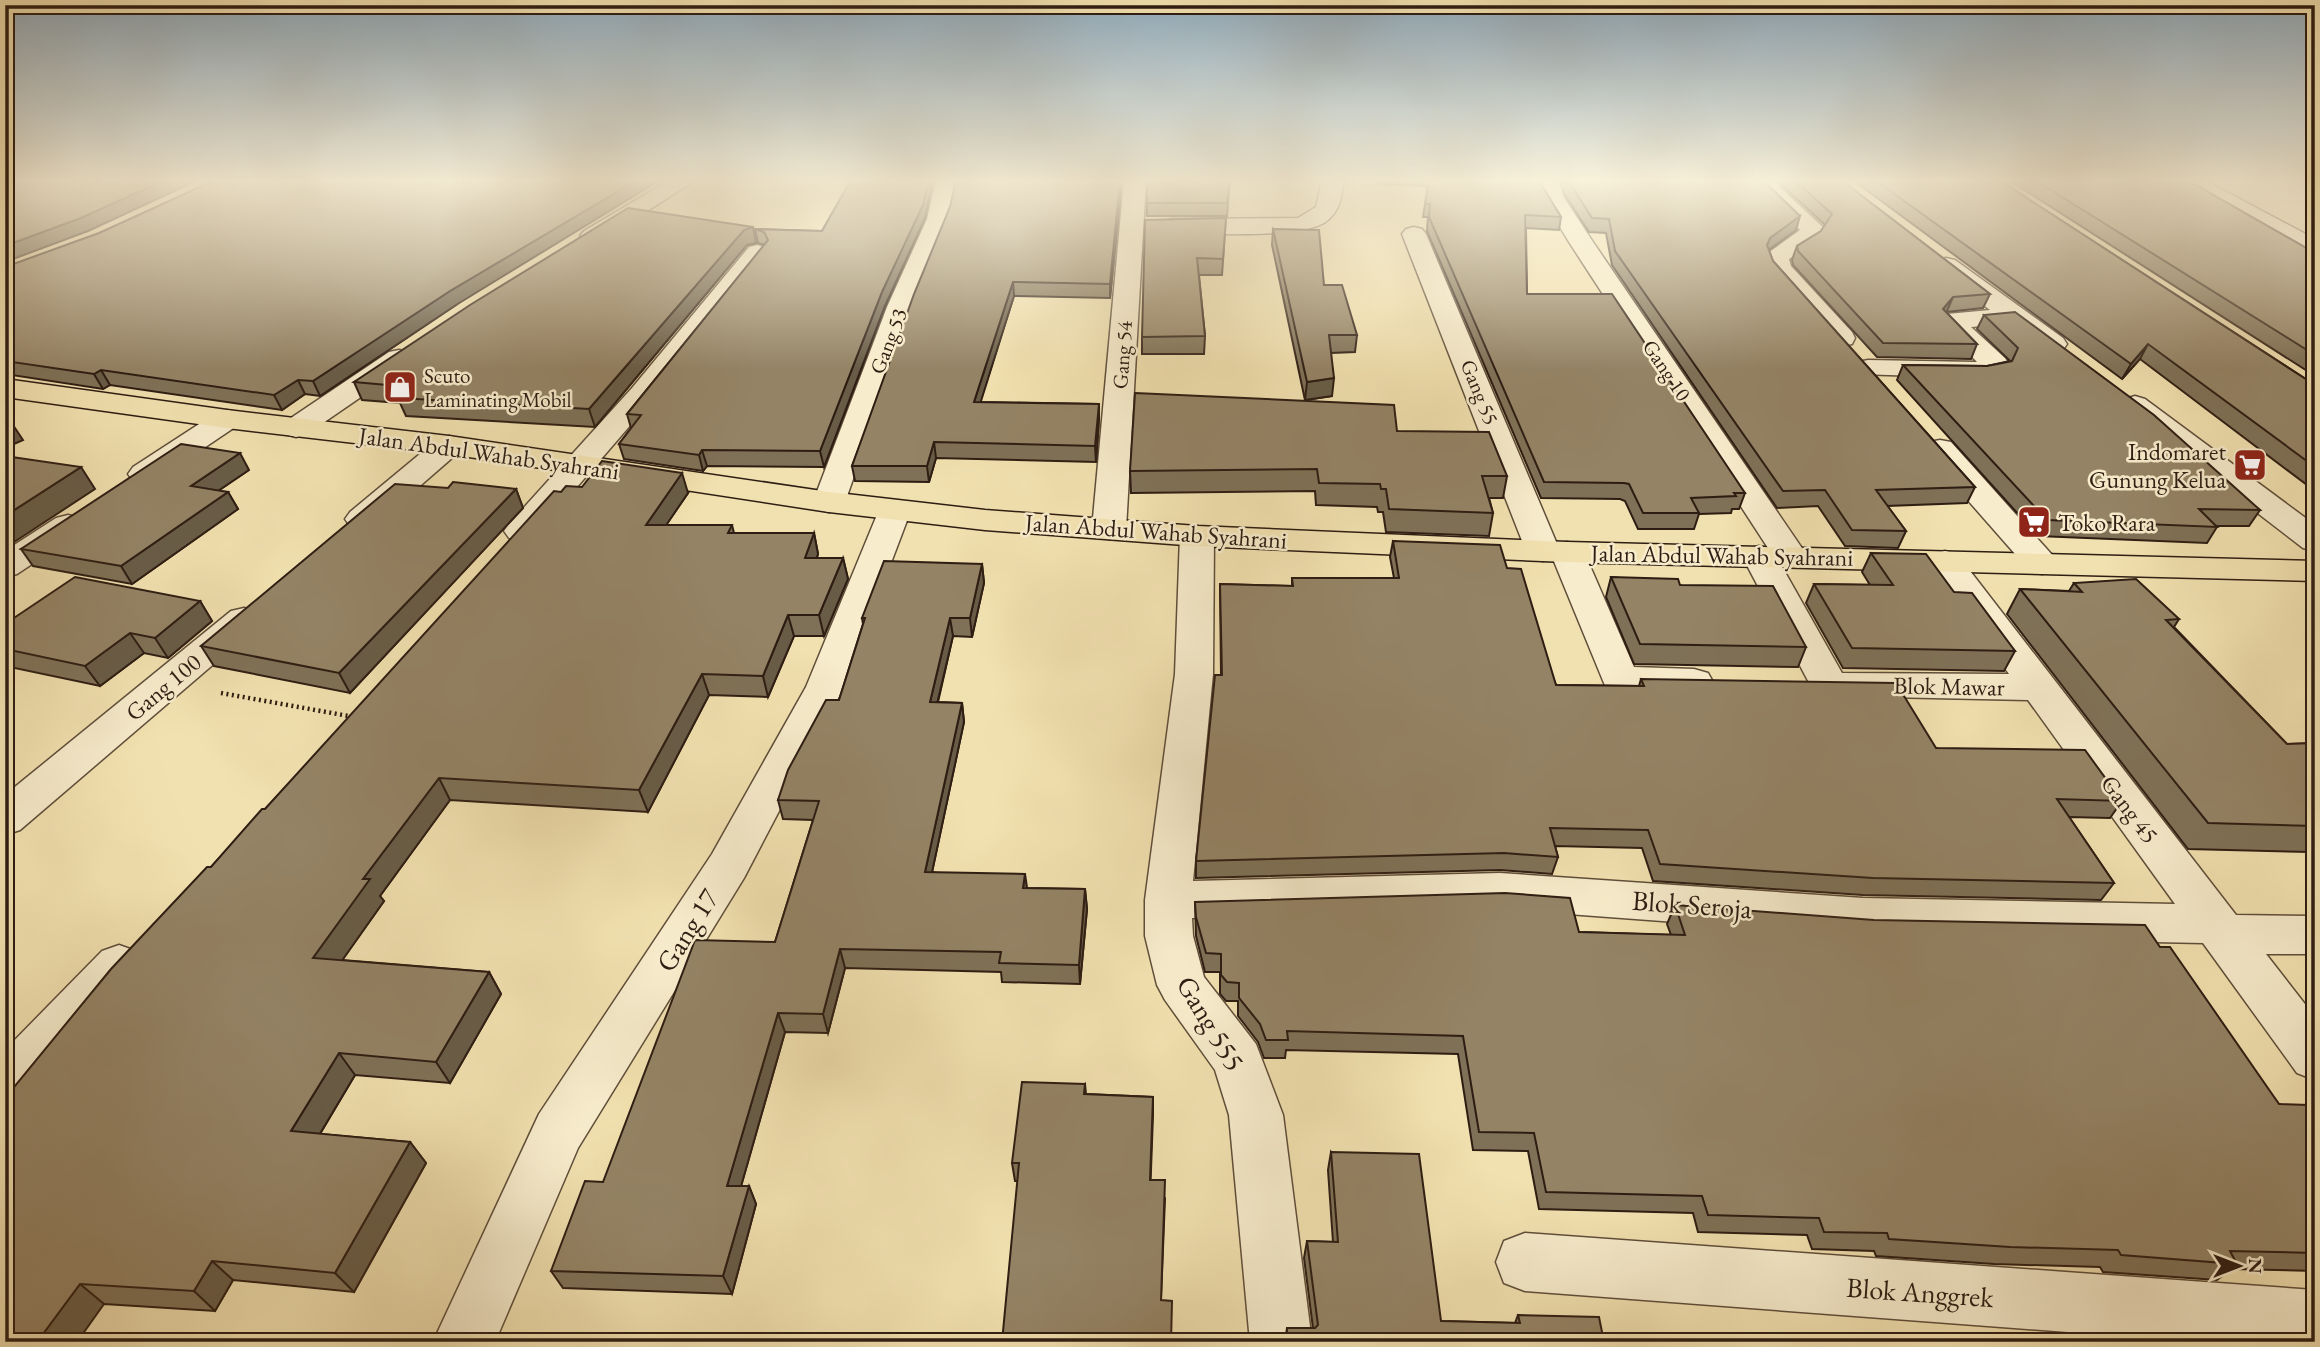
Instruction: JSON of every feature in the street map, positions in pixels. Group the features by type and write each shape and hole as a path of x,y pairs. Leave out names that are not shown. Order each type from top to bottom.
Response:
{"highway":[{"name":"Jalan Abdul Wahab Syahrani","path":"5,388 296,428 449,445 829,502 985,520 1197,536 1555,551 2315,571"}],"street":[{"path":"571,248 580,243"},
{"name":"Gang 53","path":"829,502 900,307 928,243"},
{"name":"Gang 54","path":"1109,529 1129,243"},
{"name":"Gang 55","path":"1418,243 1555,551"},
{"name":"Gang 10","path":"1582,243 1775,556 1829,685"},
{"path":"1797,243 1781,252 1777,258 1779,268 1896,399"},
{"path":"1927,251 2068,356"},
{"path":"494,560 581,466 696,331 757,253"},
{"path":"1868,368 1994,368 1989,357 1952,323 1956,320 2014,316"},
{"path":"296,428 421,344"},
{"path":"2112,388 2315,541"},
{"path":"5,567 227,419"},
{"path":"1923,430 2042,564"},
{"path":"334,542 449,445"},
{"name":"Gang 17","path":"464,1342 558,1132 728,866 825,687 895,510"},
{"name":"Gang 555","path":"1197,536 1194,674 1168,900 1169,936 1182,985 1238,1060 1256,1115 1281,1342"},
{"path":"1555,551 1620,679 1735,683"},
{"name":"Gang 45","path":"1945,561 2315,1058"},
{"name":"Gang 100","path":"5,819 272,596"},
{"name":"Blok Mawar","path":"1788,684 2037,687"},
{"name":"Blok Seroja","path":"1168,900 1500,891 1863,916 2315,935"},
{"path":"5,1086 145,937"},
{"name":"Blok Anggrek","path":"1525,1262 2315,1320"}],"path":[{"path":"168,684 355,717"}],"building":[{"path":"72,243 531,243 450,291 313,381 298,380 274,395 101,370 94,374 5,361 5,267"},
{"path":"571,243 733,243 589,409 398,398 410,387 354,382 470,305"},
{"path":"766,243 905,243 882,292 820,451 702,450 699,455 619,444 641,415 627,414"},
{"path":"935,243 1114,243 1110,284 1013,282 974,402 1099,404 1095,446 934,442 927,466 852,466"},
{"path":"1144,243 1224,243 1223,259 1197,258 1205,336 1142,337"},
{"path":"1276,243 1320,243 1324,285 1342,285 1357,335 1329,335 1334,378 1307,382"},
{"path":"1440,243 1526,243 1527,294 1612,294 1745,493 1734,493 1736,496 1691,498 1699,513 1643,513 1629,484 1544,482"},
{"path":"1613,243 1768,243 1773,261 1975,487 1876,490 1906,531 1852,530 1825,490 1783,491 1615,251"},
{"path":"1802,243 1923,243 1990,294 1953,297 1943,309 1977,344 1883,343 1798,251 1797,246"},
{"path":"1962,243 2096,243 2315,385 2315,467 2148,344 2131,364"},
{"path":"2136,243 2297,243 2315,253 2315,355"},
{"path":"2015,312 2154,415 2260,510 2199,509 2217,527 2047,520 1903,365 1987,366 2012,361 2018,348 1984,315"},
{"path":"1135,393 1394,405 1397,431 1489,432 1507,476 1482,476 1493,513 1389,509 1386,489 1381,489 1380,484 1319,483 1317,469 1130,471"},
{"path":"181,444 240,453 191,486 228,492 121,566 21,549"},
{"path":"5,456 81,467 5,516"},
{"path":"602,461 682,473 646,525 732,525 728,533 814,533 805,558 843,558 819,615 788,615 763,676 702,674 639,790 439,778 363,879 370,879 313,958 489,972 436,1062 339,1053 291,1131 410,1142 335,1273 212,1261 194,1291 80,1284 37,1342 5,1342 5,1098 111,969 207,867 211,867 262,809 265,809 554,491 561,492 566,486 582,487"},
{"path":"453,482 516,489 339,673 201,646 395,484 448,488"},
{"path":"1393,541 1500,545 1507,568 1521,569 1556,685 1644,686 1641,679 1896,683 1936,748 2085,750 2122,801 2057,799 2114,883 1873,878 1660,864 1648,830 1550,828 1558,857 1504,853 1196,861 1215,675 1222,675 1220,584 1293,586 1292,578 1399,578"},
{"path":"1871,553 1926,554 1954,592 1972,593 2015,651 1852,648 1814,584 1893,585"},
{"path":"884,561 982,564 970,618 950,618 930,702 962,703 925,872 1025,874 1023,888 1085,889 1079,965 999,963 1001,952 840,949 823,1014 778,1013 727,1186 749,1186 723,1276 551,1271 585,1181 603,1182 695,940 775,942 819,801 778,800 788,770 826,700 839,700 865,618 862,618"},
{"path":"75,577 200,601 155,638 130,633 85,666 5,649 5,624"},
{"path":"1611,577 1678,579 1680,585 1773,586 1806,647 1640,644"},
{"path":"2136,579 2179,619 2166,620 2287,744 2315,743 2315,826 2208,823 2020,589 2082,592 2074,583"},
{"path":"1505,893 1570,898 1579,932 1685,935 1675,905 1874,920 2145,925 2160,947 2170,947 2279,1104 2309,1105 2315,1113 2315,1253 2230,1251 2237,1264 2121,1255 2118,1250 2010,1247 1889,1239 1887,1233 1824,1232 1819,1218 1708,1215 1702,1196 1546,1192 1534,1133 1479,1132 1463,1036 1287,1031 1288,1040 1266,1040 1260,1024 1239,998 1239,983 1227,982 1221,975 1221,954 1206,953 1196,917 1195,902"},
{"path":"1022,1082 1085,1084 1084,1094 1153,1097 1150,1180 1165,1180 1161,1300 1172,1301 1171,1342 1002,1342 1019,1163 1012,1163"},
{"path":"1331,1152 1419,1154 1441,1321 1520,1323 1518,1315 1599,1317 1604,1342 1287,1342 1287,1328 1315,1328 1318,1325 1307,1241 1338,1242"}],"place":[{"name":"Scuto Laminating Mobil","path":"400,387"},
{"name":"Indomaret Gunung Kelua","path":"2250,465"},
{"name":"Toko Rara","path":"2034,522"}]}
